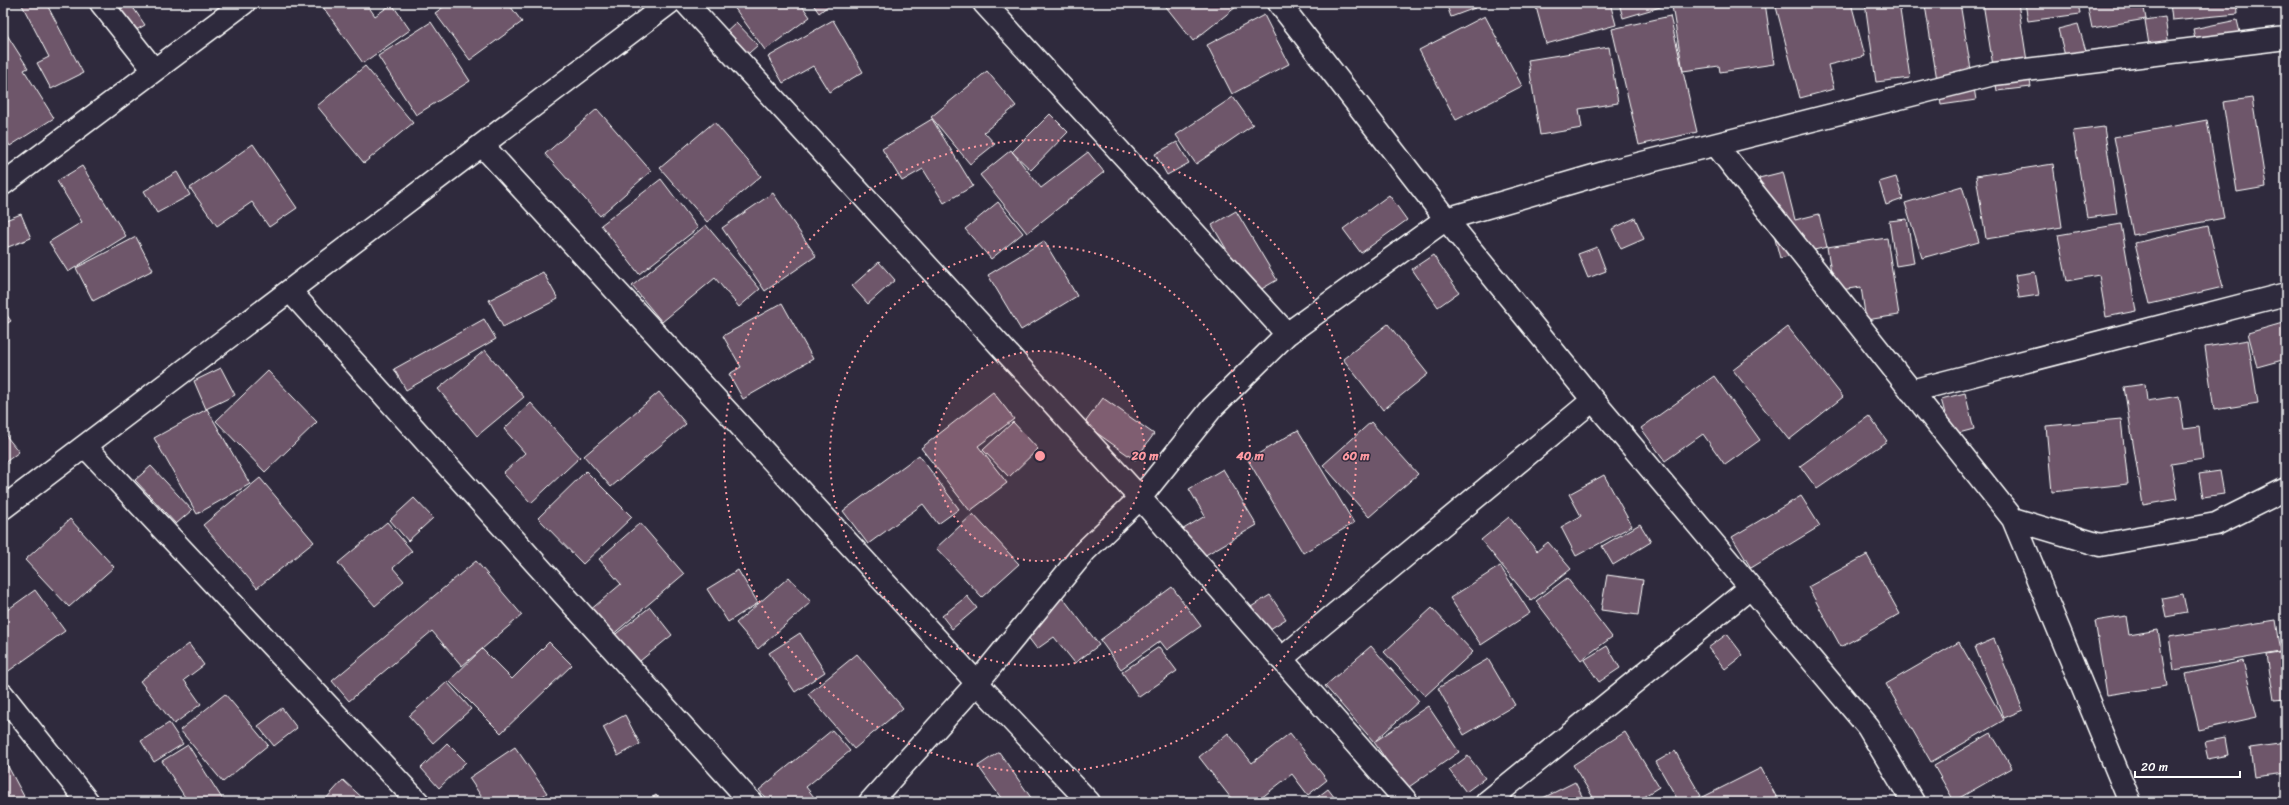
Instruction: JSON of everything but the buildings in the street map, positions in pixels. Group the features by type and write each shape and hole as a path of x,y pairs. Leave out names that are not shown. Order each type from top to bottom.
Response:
{"street":[{"path":"101,3 154,70"},
{"path":"3,184 244,3"},
{"path":"3,508 669,3"},
{"path":"686,3 1140,498 1407,802"},
{"path":"984,3 1287,334"},
{"path":"1279,3 1446,219 1593,400 1868,727 1913,802"},
{"path":"870,802 977,683 1085,551 1140,498 1212,408 1287,334 1446,219 1607,172 1994,74 2286,38"},
{"path":"482,145 977,683 1089,802"},
{"path":"1716,145 2013,519 2130,802"},
{"path":"290,291 751,802"},
{"path":"1911,391 2286,294"},
{"path":"1281,659 1593,400"},
{"path":"85,446 418,802"},
{"path":"2013,519 2100,545 2216,524 2286,490"},
{"path":"1487,802 1750,588"},
{"path":"3,695 88,802"}]}
